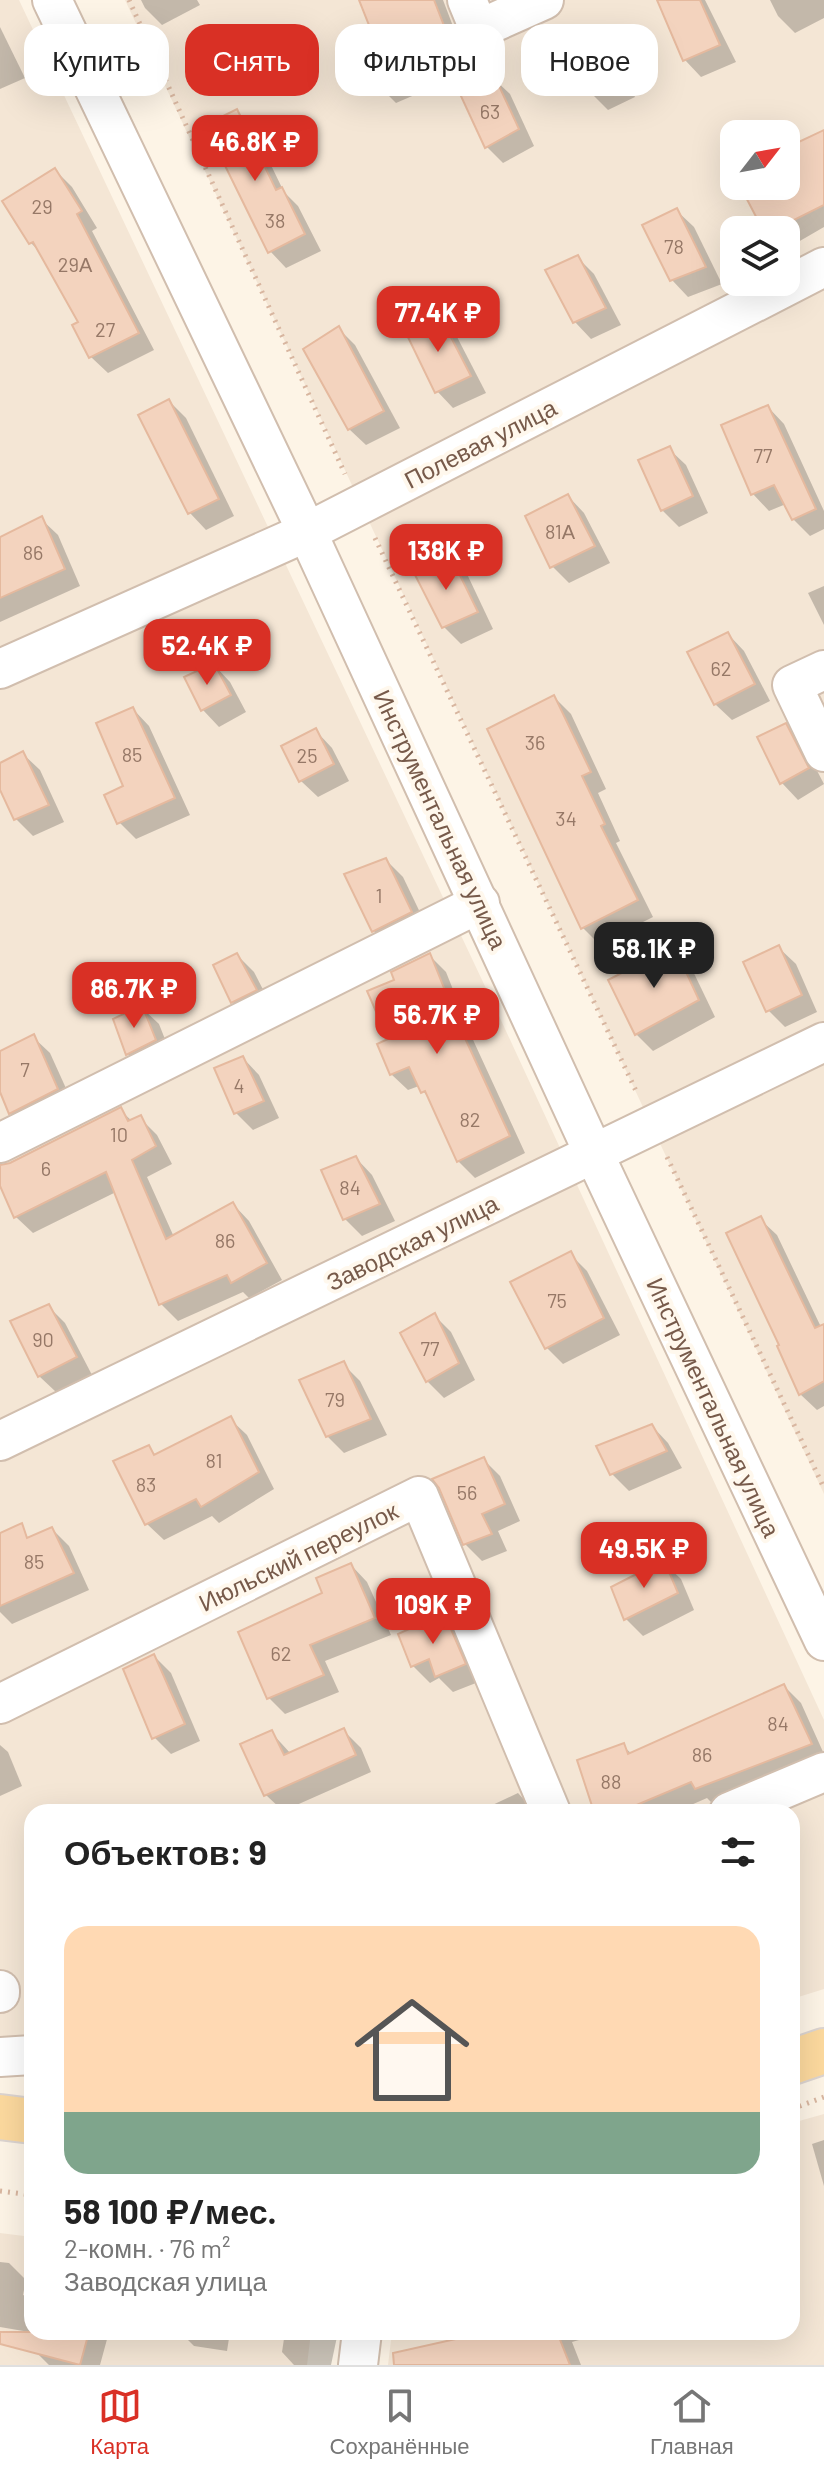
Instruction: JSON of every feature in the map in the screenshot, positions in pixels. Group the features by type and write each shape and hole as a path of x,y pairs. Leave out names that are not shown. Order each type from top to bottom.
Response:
{"main road":[{"path":"800,2059 824,2051"},
{"path":"0,2117 24,2120"}],"street":[{"name":"Инструментальная улица","path":"52,0 307,532 594,1154 824,1641"},
{"path":"467,0 479,29 544,0"},
{"name":"Полевая улица","path":"0,669 307,532 824,267"},
{"path":"824,670 792,685 824,752"},
{"path":"0,1143 480,903"},
{"name":"Заводская улица","path":"0,1441 824,1042"},
{"name":"Июльский переулок","path":"0,1704 419,1496 548,1804"},
{"path":"748,1804 824,1772"},
{"path":"0,2057 24,2056"},
{"path":"358,2365 361,2340"}],"path":[{"path":"129,0 359,505 824,1488"},
{"path":"800,2106 824,2097"},
{"path":"0,2191 24,2194"}],"shaded area":[{"path":"0,0 19,0 30,24 24,24 24,96 64,96 500,1018 824,1720 824,1989 800,1996 800,1804 24,1804 24,2062 0,2059"},
{"path":"125,0 824,0 824,1494 169,94 169,24 136,24"},
{"path":"824,2114 824,2365 388,2365 391,2340 800,2340 800,2121"},
{"path":"0,2233 24,2236 24,2340 310,2340 307,2365 0,2365"}],"building":[{"path":"359,0 434,0 443,24 368,24"},
{"path":"657,0 700,0 720,45 683,61"},
{"path":"461,96 504,96 519,129 485,148"},
{"path":"237,109 276,190 282,187 305,234 268,253 205,125"},
{"path":"824,130 824,205 800,217 756,216 747,200 800,200 800,141"},
{"path":"55,168 82,211 77,214 139,333 89,358 72,325 78,322 33,242 29,244 2,201"},
{"path":"677,208 706,267 670,281 642,225"},
{"path":"578,255 606,308 573,323 545,270"},
{"path":"440,316 471,376 435,393 405,331"},
{"path":"339,326 384,411 348,430 303,349"},
{"path":"169,399 219,499 188,514 138,415"},
{"path":"768,405 816,509 792,520 774,485 751,495 721,425"},
{"path":"670,446 693,496 661,511 638,460"},
{"path":"568,494 595,546 550,568 525,516"},
{"path":"42,516 65,569 0,598 0,537"},
{"path":"450,555 478,612 442,628 414,573"},
{"path":"728,632 755,684 714,705 687,652"},
{"path":"214,663 231,695 201,711 184,677"},
{"path":"554,695 591,772 582,776 605,824 601,826 638,900 581,929 487,729"},
{"path":"133,707 175,798 117,824 104,795 123,786 96,723"},
{"path":"786,723 809,768 780,784 757,737"},
{"path":"316,728 334,764 299,782 281,746"},
{"path":"23,751 49,805 14,820 0,790 0,763"},
{"path":"386,858 412,912 372,932 344,874"},
{"path":"779,945 802,995 766,1012 743,962"},
{"path":"674,946 699,1000 635,1035 608,980"},
{"path":"237,953 257,990 231,1003 213,965"},
{"path":"430,953 510,1136 457,1162 425,1091 421,1093 409,1067 390,1075 377,1044 388,1039 367,991 394,980 391,972"},
{"path":"142,1005 156,1040 126,1055 113,1019"},
{"path":"34,1034 58,1089 9,1114 0,1092 0,1051"},
{"path":"243,1056 264,1101 234,1114 214,1068"},
{"path":"121,1107 128,1121 141,1115 156,1146 132,1160 166,1239 233,1202 267,1263 231,1283 227,1275 159,1305 106,1172 14,1218 0,1186 0,1165 10,1163"},
{"path":"356,1156 380,1204 343,1220 321,1170"},
{"path":"761,1216 815,1328 824,1324 824,1381 799,1395 726,1233"},
{"path":"571,1251 604,1318 545,1349 510,1282"},
{"path":"49,1304 77,1357 38,1377 10,1321"},
{"path":"435,1313 459,1363 426,1382 400,1333"},
{"path":"344,1361 371,1419 326,1437 299,1380"},
{"path":"231,1416 259,1472 201,1507 196,1499 145,1525 113,1461 149,1445 154,1455"},
{"path":"652,1424 667,1451 610,1475 596,1446"},
{"path":"484,1457 505,1504 482,1514 492,1534 463,1545 439,1488 432,1479"},
{"path":"22,1523 27,1538 52,1527 74,1573 0,1606 0,1533"},
{"path":"664,1560 678,1593 624,1620 611,1587"},
{"path":"351,1563 375,1618 310,1645 324,1675 267,1699 238,1632 322,1593 316,1578"},
{"path":"444,1613 466,1664 435,1677 429,1659 411,1667 398,1634"},
{"path":"154,1654 185,1724 152,1739 123,1669"},
{"path":"784,1684 812,1744 695,1789 691,1782 639,1804 591,1804 577,1760 624,1743 628,1754"},
{"path":"344,1728 356,1755 264,1796 240,1744 272,1730 284,1755"},
{"path":"0,2332 24,2332 24,2340 87,2340 80,2365 0,2344"},
{"path":"451,2340 560,2340 570,2365 394,2365 393,2353"}]}
